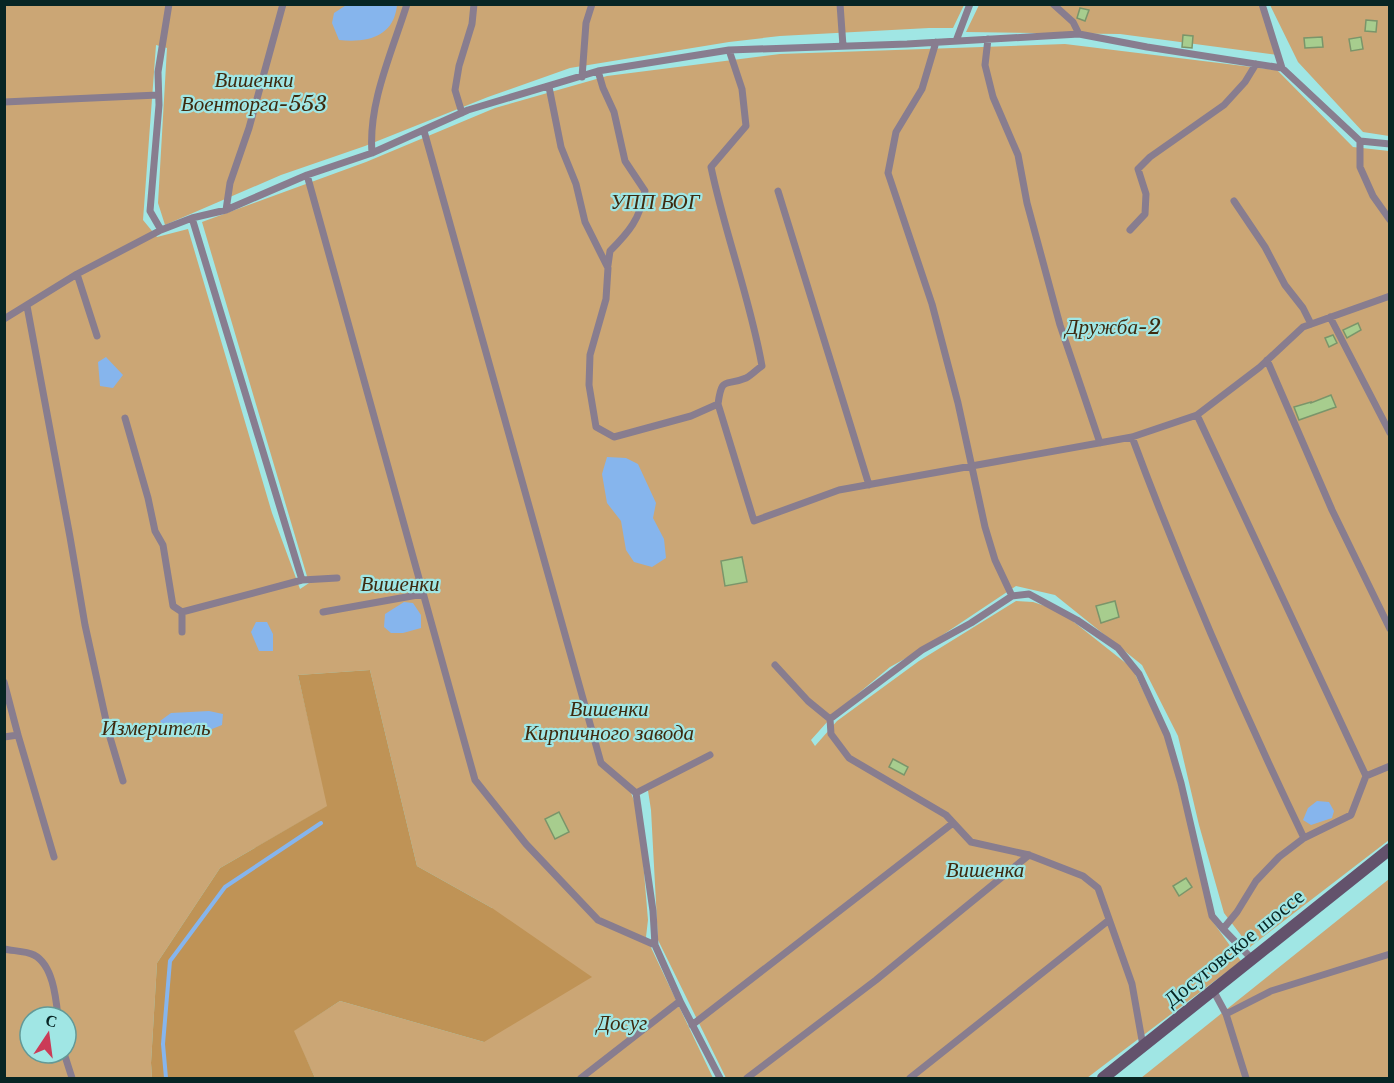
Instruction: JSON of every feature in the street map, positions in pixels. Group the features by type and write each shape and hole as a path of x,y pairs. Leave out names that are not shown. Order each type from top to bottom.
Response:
{"main road":[{"name":"Досуговское шоссе","path":"1103,1078 1389,849"}],"lane":[{"path":"161,230 150,211 159,95 158,72 169,4"},
{"path":"226,210 230,183 249,128 283,4"},
{"path":"372,153 370,132 407,4"},
{"path":"462,113 455,90 459,66 472,24 474,4"},
{"path":"582,77 586,23 592,4"},
{"path":"840,4 843,46"},
{"path":"956,41 970,4"},
{"path":"1053,4 1073,22 1078,34"},
{"path":"1262,4 1282,68 1360,141 1389,144"},
{"path":"4,320 77,274 161,230 192,218 226,210 307,176 372,153 462,113 598,71 729,50 1078,34 1282,68"},
{"path":"988,39 985,65 993,97 1018,155 1027,203 1060,325 1100,443"},
{"path":"936,42 922,89 897,132 888,173 932,304 973,466 985,527 995,560 1012,596"},
{"path":"729,50 742,89 746,126 711,167 717,197 756,334 762,366 746,377 727,382 720,388 718,404 754,521 839,490 1132,437 1197,416 1268,360 1303,327 1389,296"},
{"path":"1130,230 1145,214 1146,194 1138,170 1150,157 1224,105 1245,82 1256,64"},
{"path":"598,71 614,112 625,161 645,192 642,205 630,231 610,251 606,299 590,355 590,385 596,427 614,437 691,416 718,404"},
{"path":"549,87 561,147 576,184 585,222 608,268"},
{"path":"4,102 159,95"},
{"path":"424,131 601,763 636,793 656,945 680,1001 720,1078"},
{"path":"1360,141 1360,167 1373,196 1389,220"},
{"path":"307,176 475,780 526,844 557,874 598,920 656,945"},
{"path":"778,191 869,485"},
{"path":"1234,201 1311,324"},
{"path":"192,218 302,580"},
{"path":"77,274 97,336"},
{"path":"27,306 85,625 109,734 123,781"},
{"path":"1330,317 1389,434"},
{"path":"1268,360 1332,510 1389,629"},
{"path":"1197,416 1366,776"},
{"path":"124,418 148,498 155,531 162,545 173,606 182,612 302,580 337,578"},
{"path":"1132,437 1171,541 1224,667 1304,838"},
{"path":"322,612 423,594"},
{"path":"830,719 922,650 971,623 1012,596 1029,594 1077,620 1118,648 1139,674 1167,735 1181,783 1212,916 1252,959"},
{"path":"182,612 182,632"},
{"path":"775,665 808,701 830,719 831,734 849,758 946,815 971,842 1029,855 1083,876 1098,888 1131,984 1143,1046"},
{"path":"4,682 54,857"},
{"path":"4,737 18,735"},
{"path":"636,793 710,755"},
{"path":"1223,929 1238,912 1256,881 1279,857 1304,838 1351,815 1366,776 1389,766"},
{"path":"692,1025 953,823"},
{"path":"747,1078 876,980 1029,855"},
{"path":"910,1078 1109,920"},
{"path":"4,950 34,955 45,966 55,992 57,1005"},
{"path":"1226,1014 1271,991 1389,954"},
{"path":"1213,990 1226,1014 1246,1078"},
{"path":"580,1078 680,1001"}],"green space":[{"path":"5,5 964,5 953,28 780,36 570,68 488,97 365,146 281,175 165,225 158,203 167,48 156,45 143,220 157,237 188,229 272,513 300,589 309,583 202,222 366,162 495,108 607,76 780,54 1065,44 1277,70 1353,147 1389,151 1389,840 1250,947 1224,913 1199,825 1178,736 1142,665 1055,595 1016,586 917,652 890,667 836,712 811,740 815,746 837,721 919,661 1016,601 1033,602 1060,611 1132,668 1167,740 1213,922 1241,961 1087,1078 726,1078 658,940 651,810 647,784 631,793 639,813 648,920 646,937 713,1078 315,1078 293,1031 340,1001 484,1042 492,908 417,866 370,670 298,675 328,806 220,868 157,963 152,1078 5,1078"},
{"path":"979,5 1262,5 1278,55 1120,34 966,32"},
{"path":"1270,5 1389,5 1389,136 1363,132 1298,62"},
{"path":"1389,879 1389,1078 1141,1078"}],"shaded area":[{"path":"370,670 417,866 492,908 592,977 484,1042 340,1001 294,1031 315,1078 152,1078 157,963 220,868 327,806 298,675"}],"water":[{"path":"348,4 397,5 391,24 377,36 369,39 339,40 332,23 334,13"},
{"path":"106,357 123,375 113,388 100,386 98,362"},
{"path":"607,457 626,458 638,464 656,503 653,518 664,539 666,558 652,567 634,562 626,550 621,521 607,503 602,474"},
{"path":"404,602 413,603 421,615 421,628 403,633 391,633 384,627 385,614"},
{"path":"256,622 267,622 273,634 273,651 259,651 251,632"},
{"path":"209,711 223,714 222,725 207,731 189,727 165,728 160,721 171,713"},
{"path":"1317,801 1329,802 1334,811 1332,818 1311,825 1303,820 1308,808"}],"building":[{"path":"1080,8 1089,10 1085,21 1077,18"},
{"path":"1366,20 1377,21 1376,32 1365,31"},
{"path":"1183,35 1193,36 1192,48 1182,47"},
{"path":"1322,37 1323,47 1305,48 1304,38"},
{"path":"1361,37 1363,49 1351,51 1349,39"},
{"path":"1358,323 1361,330 1347,338 1343,330"},
{"path":"1333,335 1337,343 1329,347 1325,338"},
{"path":"1331,395 1336,407 1299,420 1294,407"},
{"path":"742,557 747,582 725,586 721,561"},
{"path":"1115,601 1119,617 1101,623 1096,606"},
{"path":"893,759 908,767 904,775 889,767"},
{"path":"559,812 569,832 555,839 545,819"},
{"path":"1186,878 1192,887 1179,896 1173,886"}],"waterway":[{"path":"166,1078 163,1044 170,961 225,887 321,823"}],"park label":[{"name":"Вишенки Военторга-553","path":"254,92"},
{"name":"УПП ВОГ","path":"655,202"},
{"name":"Дружба-2","path":"1113,327"},
{"name":"Вишенки","path":"400,584"},
{"name":"Вишенки Кирпичного завода","path":"609,721"},
{"name":"Измеритель","path":"156,728"},
{"name":"Вишенка","path":"985,870"},
{"name":"Досуг","path":"622,1023"}]}
